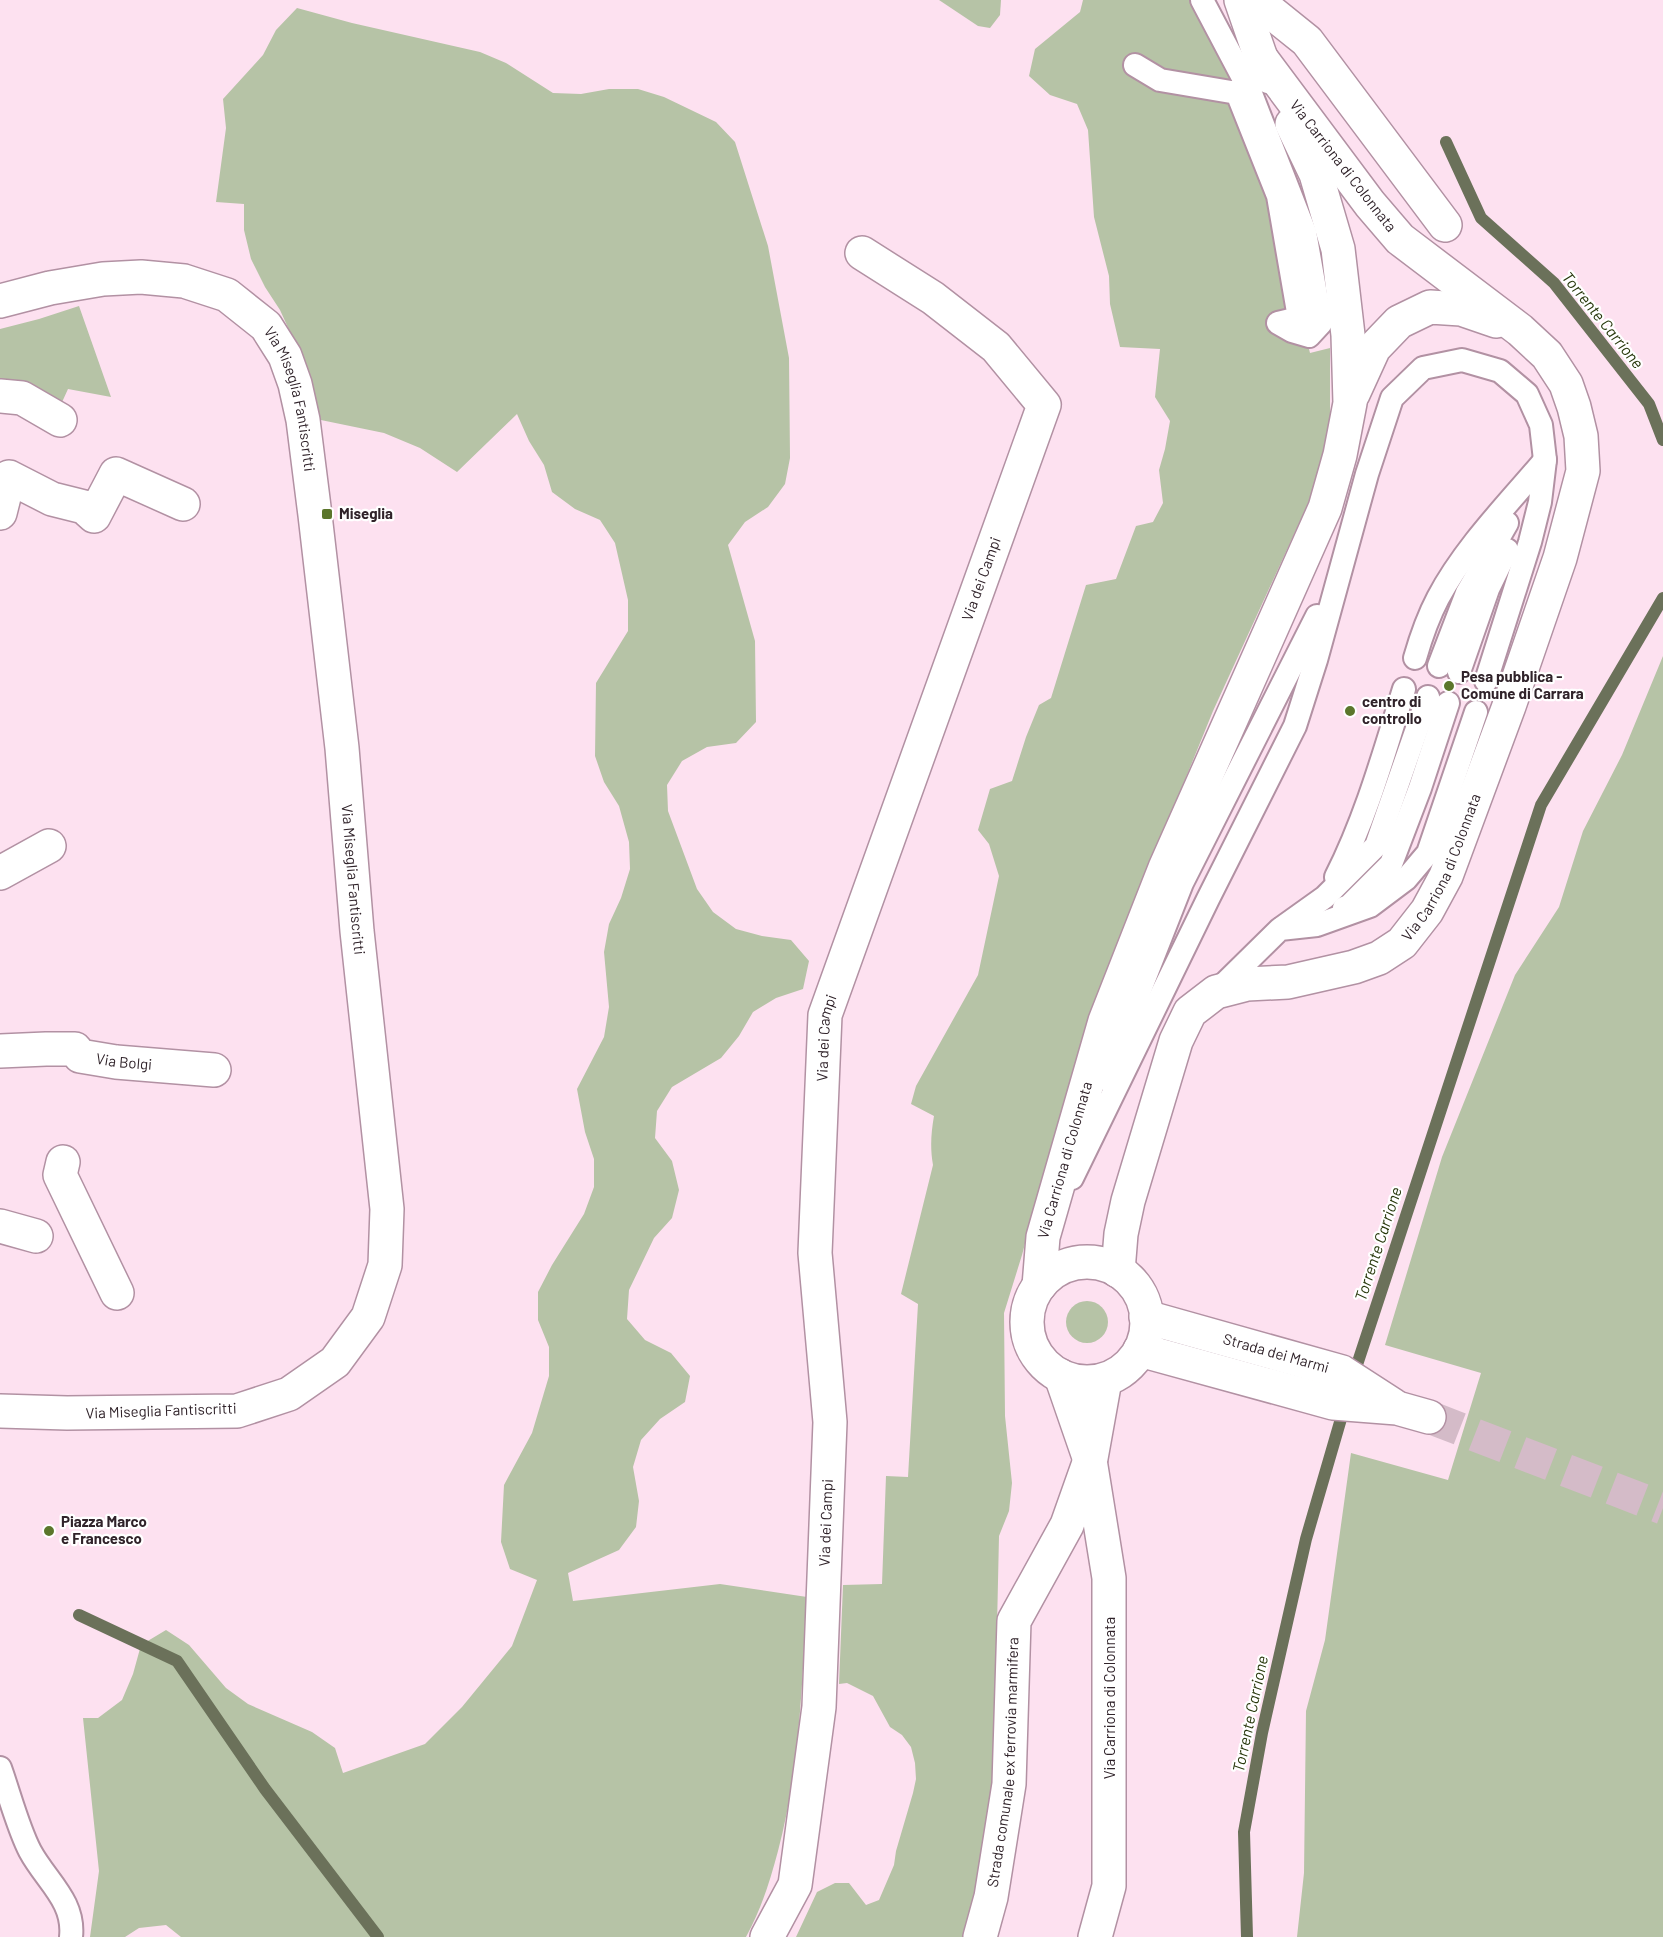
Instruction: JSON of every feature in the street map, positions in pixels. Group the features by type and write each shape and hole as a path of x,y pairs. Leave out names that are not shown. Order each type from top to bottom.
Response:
{"street":[{"name":"Via Carriona di Colonnata","path":"1039,1286 1043,1237 1105,1021 1165,868 1325,508 1340,455 1350,403 1348,335 1338,249 1316,174 1261,58 1241,0"},
{"path":"1256,0 1307,41 1445,225"},
{"name":"Via Carriona di Colonnata","path":"1118,1271 1121,1234 1128,1201 1176,1041 1190,1012 1216,992 1247,984 1288,982 1354,967 1379,958 1402,943 1427,911 1446,876 1509,706 1560,558 1583,471 1581,436 1566,384 1547,355 1520,330 1400,239 1370,204 1261,58"},
{"name":"Via dei Campi","path":"767,1937 795,1885 819,1707 830,1422 815,1253 825,1015 1044,405 996,347 933,298 862,253"},
{"name":"Via Miseglia Fantiscritti","path":"0,301 50,288 103,279 141,277 184,281 227,295 266,326 285,356 295,384 303,420 314,503 342,748 357,931 387,1209 386,1265 368,1317 334,1362 290,1394 237,1411 67,1413 0,1411"},
{"name":"Via Carriona di Colonnata","path":"1350,403 1374,348 1399,322 1430,308 1461,309 1520,330"},
{"path":"0,396 22,398 60,420"},
{"path":"0,513 5,474 43,495 84,507 94,516 116,474 183,504"},
{"path":"0,873 49,846"},
{"name":"Via Bolgi","path":"0,1052 46,1048 75,1050 80,1056 97,1059 214,1070"},
{"path":"63,1162 60,1175 117,1293"},
{"path":"0,1226 36,1236"},
{"name":"Via Carriona di Colonnata","path":"1090,1460 1105,1380 1075,1381 1061,1376 1041,1360 1035,1353 1028,1336 1027,1319 1030,1301 1039,1286 1051,1273 1067,1265 1084,1262 1102,1264 1118,1271 1133,1283 1143,1299 1146,1317 1145,1336 1140,1350"},
{"name":"Strada dei Marmi","path":"1146,1317 1342,1372 1397,1408"},
{"path":"1105,1380 1119,1373 1131,1363 1140,1350"},
{"name":"Strada dei Marmi","path":"1140,1350 1333,1403 1397,1408 1429,1417"},
{"name":"Via Carriona di Colonnata","path":"1061,1376 1090,1460 1109,1578 1108,1886 1095,1937"},
{"name":"Strada comunale ex ferrovia marmifera","path":"980,1937 991,1898 1009,1784 1014,1621 1067,1525 1090,1460"}],"lane":[{"path":"1135,65 1160,80 1237,93 1278,196 1299,318 1278,322 1292,332 1309,336 1321,323 1305,232 1250,91 1202,0"},
{"path":"1043,1237 1295,726 1316,660 1367,474 1392,398 1423,368 1462,360 1500,370 1527,394 1541,425 1545,460 1540,502 1530,542 1486,681"},
{"path":"1415,658 1423,631 1438,597 1464,558 1545,460"},
{"path":"1449,669 1509,547 1545,460"},
{"path":"1325,897 1352,846 1378,774 1404,689"},
{"path":"1216,992 1280,929 1325,897 1376,846 1438,700 1420,788 1391,864 1349,906 1280,929"},
{"path":"1280,929 1317,925 1370,906 1406,879 1428,853 1476,712"},
{"path":"0,1767 30,1851 68,1906 72,1921 72,1937"}],"green space":[{"path":"939,0 1001,0 1000,15 990,28 978,26"},
{"path":"1083,0 1214,0 1233,35 1246,98 1310,353 1330,348 1330,425 1307,506 1213,711 1119,942 1041,1183 1004,1313 1005,1416 1012,1483 1009,1511 999,1536 993,1809 964,1937 796,1937 817,1892 835,1883 849,1883 866,1905 879,1900 894,1865 916,1779 911,1747 902,1735 890,1727 873,1696 847,1683 839,1684 843,1585 882,1584 886,1476 908,1477 918,1304 901,1294 933,1165 931,1140 934,1116 911,1104 916,1086 978,975 999,876 989,844 978,830 990,789 1012,781 1039,705 1051,698 1086,585 1116,579 1136,526 1153,522 1163,503 1159,470 1170,421 1155,397 1160,349 1120,347 1110,304 1109,276 1094,217 1088,130 1077,104 1050,95 1029,76 1035,49 1080,12"},
{"path":"297,8 480,52 506,63 553,93 581,94 609,89 638,89 664,97 716,122 735,142 768,246 789,358 790,458 785,484 768,507 745,522 728,545 755,641 756,722 736,743 707,747 682,761 667,785 668,811 697,889 713,912 736,929 791,940 809,961 803,989 776,998 753,1012 739,1036 721,1058 672,1087 657,1111 655,1138 672,1161 679,1190 672,1218 654,1238 629,1290 627,1319 645,1340 671,1353 690,1376 685,1402 660,1419 641,1440 633,1467 639,1501 636,1527 619,1550 568,1573 573,1601 720,1584 807,1597 799,1725 791,1788 772,1873 761,1906 746,1937 181,1937 166,1925 139,1928 125,1937 90,1937 99,1871 83,1718 98,1718 122,1700 133,1674 141,1645 166,1630 189,1645 226,1688 248,1704 312,1732 335,1748 343,1773 425,1744 462,1707 512,1646 537,1580 510,1569 501,1542 504,1485 532,1433 549,1376 549,1347 538,1320 538,1292 584,1214 594,1187 594,1159 585,1132 577,1089 604,1037 609,1007 604,952 609,924 621,898 630,869 629,842 619,806 604,782 595,756 596,683 628,631 628,600 615,543 600,520 575,509 552,492 544,465 529,441 517,414 457,472 420,448 384,433 316,419 310,376 280,310 251,259 244,230 244,204 216,202 226,128 223,99 263,55 276,30"},
{"path":"79,306 111,397 68,389 58,411 0,391 0,329"},
{"path":"1663,656 1663,1937 1297,1937 1304,1873 1306,1711 1325,1640 1351,1453 1448,1480 1481,1373 1385,1345 1442,1157 1515,975 1559,907 1583,831 1622,755"},
{"path":"1087,1301 1095,1302 1102,1307 1107,1314 1107,1330 1102,1337 1095,1342 1087,1343 1079,1342 1072,1337 1067,1330 1066,1322 1067,1314 1072,1307 1079,1302"}],"waterway":[{"name":"Torrente Carrione","path":"1446,142 1481,218 1554,283 1649,404 1663,440"},
{"name":"Torrente Carrione","path":"1353,1377 1541,805 1663,598"},
{"name":"Torrente Carrione","path":"1247,1937 1244,1832 1262,1733 1306,1539 1345,1405"},
{"path":"79,1615 177,1661 265,1789 378,1937"}],"tunnel":[{"path":"1429,1417 1663,1508"}],"place":[{"name":"Miseglia","path":"327,514"},
{"name":"Pesa pubblica - Comune di Carrara","path":"1449,686"},
{"name":"centro di controllo","path":"1350,711"},
{"name":"Piazza Marco e Francesco","path":"49,1531"}]}
